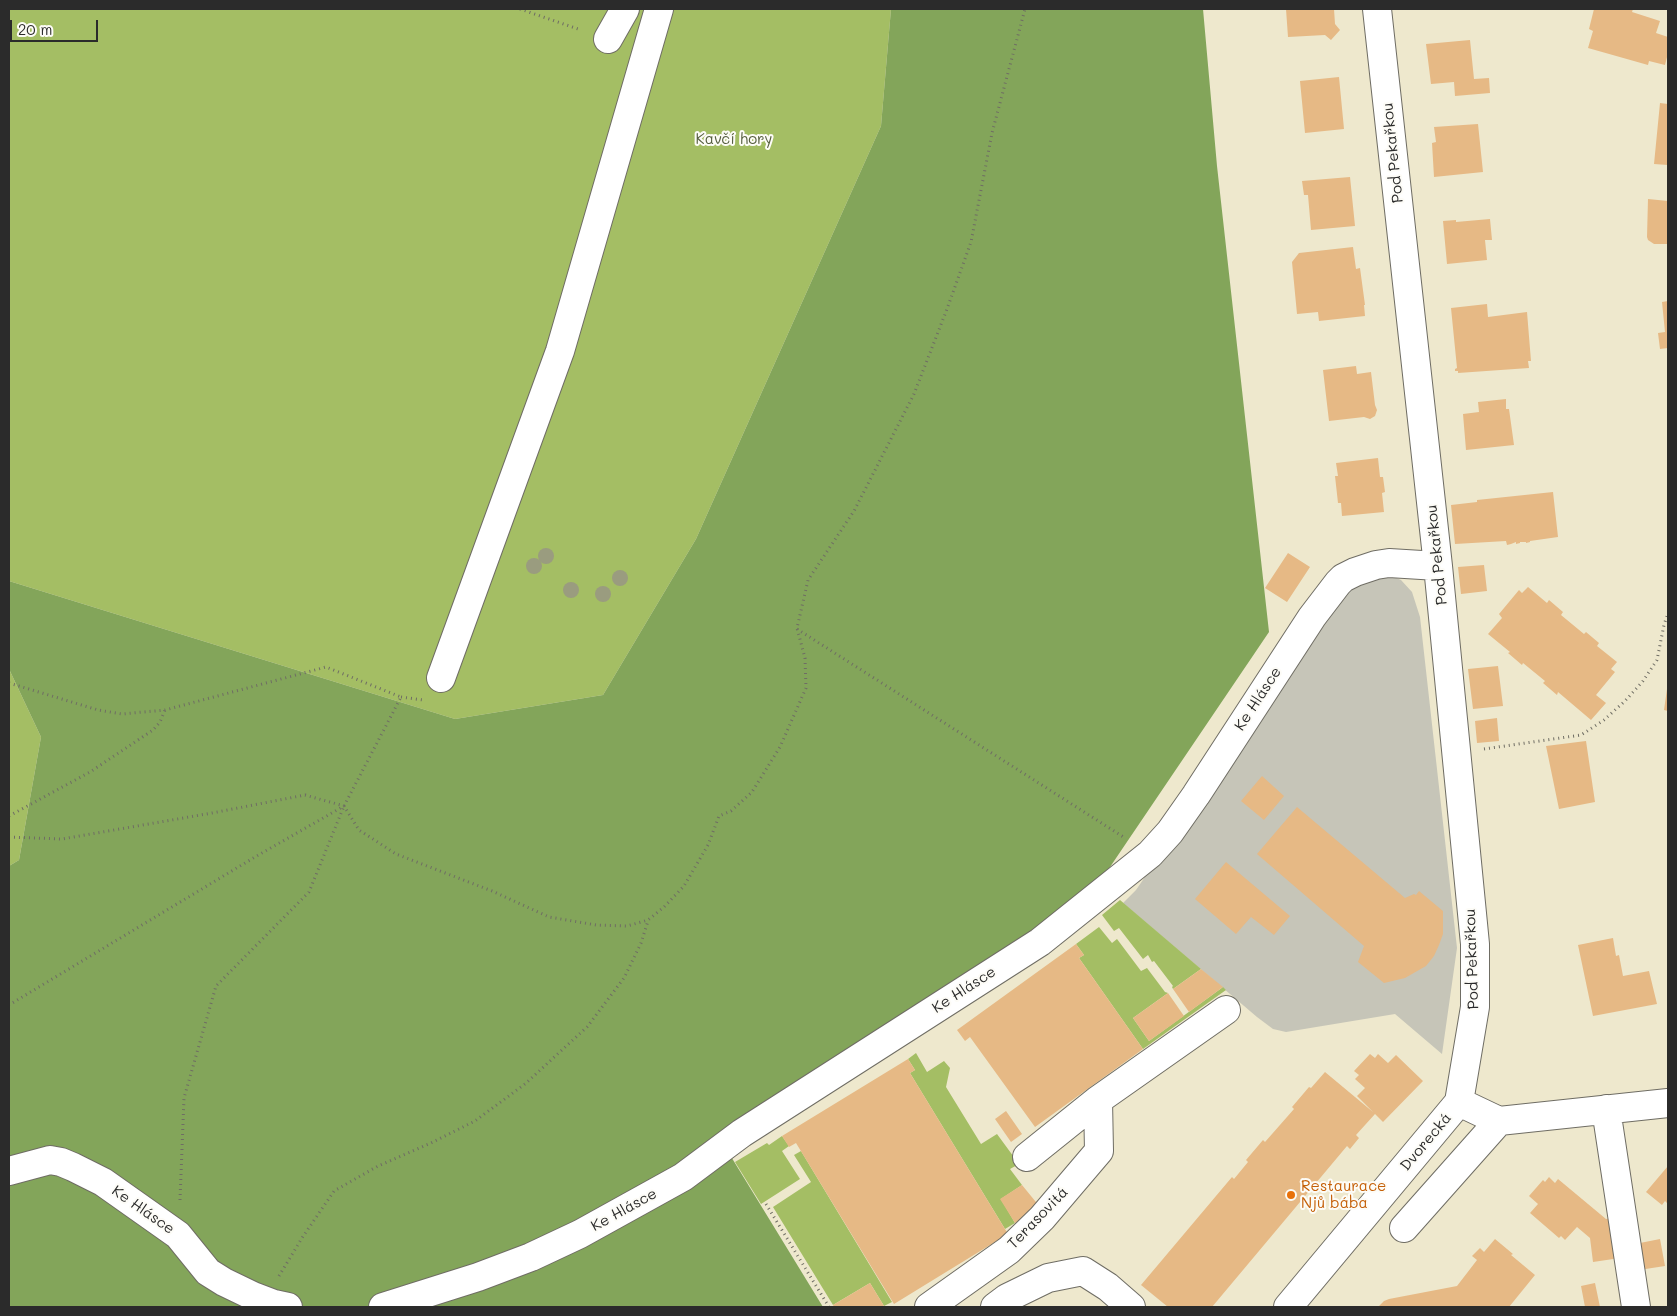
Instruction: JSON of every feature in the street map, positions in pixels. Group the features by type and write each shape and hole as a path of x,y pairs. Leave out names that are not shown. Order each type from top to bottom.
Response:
{"street":[{"path":"608,39 625,9"},
{"path":"441,678 560,351 659,9"},
{"name":"Pod Pekařkou","path":"1377,9 1438,566 1475,944 1475,1007 1459,1102"},
{"name":"Ke Hlásce","path":"383,1307 478,1277 531,1257 580,1234 683,1177 742,1133 1040,942 1150,854 1170,832 1312,616 1344,578 1376,565 1389,563 1438,566"},
{"path":"1027,1156 1098,1100 1226,1010"},
{"name":"Terasovitá","path":"928,1307 1009,1250 1042,1218 1099,1151 1098,1100"},
{"name":"Dvorecká","path":"1288,1307 1459,1102 1499,1120"},
{"path":"1404,1228 1499,1120 1668,1103"},
{"path":"1606,1109 1636,1307"},
{"name":"Ke Hlásce","path":"9,1171 50,1160 62,1162 103,1182 178,1235 208,1272 238,1290 276,1304"},
{"path":"995,1307 1007,1298 1048,1278 1084,1271 1108,1287 1131,1307"}],"path":[{"path":"9,836 62,839 305,795 344,806 359,830 396,854 492,891 549,917 596,925 627,926 648,920 664,907 684,886 708,845 719,816 731,811 752,792 780,747 806,688 805,658 797,628 808,580 854,511 914,394 947,309 970,242 992,133 1025,9"},
{"path":"1480,750 1582,735 1604,720 1643,681 1657,660 1668,613"},
{"path":"797,628 1150,854"},
{"path":"9,683 110,712 135,714 165,710 326,667 401,697 344,806 309,892 216,986 184,1098 178,1235"},
{"path":"9,816 90,772 153,730 160,722 165,710"},
{"path":"9,1006 254,857 344,806"},
{"path":"276,1304 302,1238 334,1191 378,1166 475,1121 525,1084 587,1027 624,978 641,943 648,920"},
{"path":"766,1204 829,1307"}],"shaded area":[{"path":"1390,575 1401,580 1412,592 1420,617 1457,948 1442,1054 1395,1014 1286,1032 1273,1029 1123,903 1136,890 1348,582"}],"green space":[{"name":"Kavčí hory","path":"9,9 891,9 881,126 696,539 603,695 455,719 9,581"},
{"path":"891,9 1203,9 1217,166 1269,632 1110,867 1075,900 1029,937 719,1137 823,1307 9,1307 9,866 19,860 41,737 9,669 9,581 455,719 603,695 696,539 881,126"},
{"path":"9,669 41,737 19,860 9,866"},
{"path":"1120,900 1201,969 1173,989 1173,986 1154,961 1152,962 1148,955 1143,959 1119,928 1114,931 1102,915"},
{"path":"1099,927 1112,943 1117,939 1141,971 1147,968 1165,992 1168,993 1133,1018 1149,1041 1223,987 1226,990 1143,1049 1079,958 1084,955 1076,944"},
{"path":"916,1053 927,1072 944,1061 950,1068 946,1087 981,1144 997,1134 1019,1164 1010,1169 1022,1185 1001,1199 1015,1223 1005,1229 910,1073 915,1070 908,1059"},
{"path":"782,1136 789,1146 782,1151 800,1179 761,1204 735,1162 767,1143 769,1145"},
{"path":"801,1151 892,1302 884,1306 870,1283 833,1305 773,1207 811,1182 794,1155"}],"building":[{"path":"1286,9 1334,9 1335,24 1340,30 1331,40 1325,35 1288,37"},
{"path":"1594,9 1633,9 1632,12 1660,21 1656,33 1668,37 1668,53 1665,65 1649,61 1648,65 1588,48 1593,31 1589,29"},
{"path":"1470,40 1474,79 1489,78 1490,93 1455,96 1454,82 1431,84 1426,44"},
{"path":"1339,77 1344,129 1305,133 1300,81"},
{"path":"1660,103 1668,104 1668,165 1654,164"},
{"path":"1478,124 1483,172 1434,177 1432,143 1436,142 1434,127"},
{"path":"1350,177 1355,226 1311,230 1308,195 1304,195 1302,181"},
{"path":"1648,199 1668,201 1668,244 1654,244 1648,240"},
{"path":"1490,219 1492,240 1485,240 1487,260 1447,264 1443,221 1456,220 1456,222"},
{"path":"1353,247 1356,269 1360,268 1365,316 1319,321 1318,312 1297,314 1292,262 1299,253"},
{"path":"1668,301 1668,348 1660,349 1658,333 1665,332 1662,302"},
{"path":"1487,304 1488,317 1527,312 1531,361 1528,361 1529,368 1458,373 1458,371 1455,371 1457,368 1451,308"},
{"path":"1356,366 1357,374 1371,372 1377,410 1375,416 1370,419 1364,417 1329,421 1323,370"},
{"path":"1506,399 1506,409 1509,409 1514,445 1466,450 1463,414 1479,412 1478,402"},
{"path":"1378,458 1380,477 1383,477 1385,492 1382,493 1384,512 1342,516 1341,503 1338,503 1335,476 1338,476 1336,463"},
{"path":"1553,492 1558,537 1526,543 1520,542 1516,544 1516,542 1507,545 1506,541 1455,544 1451,505 1477,502 1477,500"},
{"path":"1288,553 1310,567 1287,602 1265,588"},
{"path":"1484,565 1487,591 1461,594 1458,567"},
{"path":"1528,587 1547,603 1549,600 1563,612 1561,615 1584,634 1586,632 1599,643 1597,646 1617,662 1611,669 1615,672 1596,695 1606,703 1591,720 1558,692 1557,695 1543,683 1545,681 1523,663 1522,665 1508,653 1510,652 1488,634 1502,618 1499,614 1519,590 1522,593"},
{"path":"1498,666 1503,706 1473,709 1468,669"},
{"path":"1668,689 1668,711 1664,710"},
{"path":"1497,718 1499,741 1477,743 1475,721"},
{"path":"1586,741 1595,802 1559,809 1546,746"},
{"path":"1262,776 1284,796 1264,820 1241,801"},
{"path":"1297,807 1405,898 1416,895 1419,891 1443,911 1443,934 1434,956 1426,966 1405,978 1384,983 1358,962 1364,946 1257,854"},
{"path":"1226,862 1290,916 1274,935 1251,917 1236,934 1195,899"},
{"path":"1613,938 1616,956 1619,955 1623,976 1649,971 1657,1004 1593,1016 1578,945"},
{"path":"1076,944 1084,955 1079,958 1143,1049 1035,1127 970,1037 965,1041 957,1030"},
{"path":"1201,969 1223,987 1189,1012 1173,989"},
{"path":"1168,993 1184,1016 1149,1041 1133,1018"},
{"path":"1370,1054 1375,1058 1378,1054 1388,1063 1396,1055 1423,1081 1383,1122 1375,1114 1356,1135 1359,1138 1350,1149 1347,1146 1212,1307 1168,1307 1141,1285 1232,1177 1234,1179 1248,1162 1246,1160 1263,1140 1265,1142 1294,1109 1292,1107 1309,1087 1311,1088 1325,1072 1373,1112 1357,1096 1365,1088 1355,1079 1359,1075 1354,1071"},
{"path":"908,1059 915,1070 910,1073 1008,1234 894,1304 796,1143 789,1147 782,1136"},
{"path":"1006,1111 1022,1134 1011,1142 995,1119"},
{"path":"1668,1166 1668,1204 1665,1201 1662,1205 1646,1192"},
{"path":"1549,1177 1555,1183 1558,1179 1606,1219 1613,1218 1620,1258 1593,1262 1590,1238 1577,1227 1565,1240 1561,1236 1559,1238 1530,1213 1538,1204 1529,1196 1543,1180 1545,1182"},
{"path":"1022,1185 1040,1207 1015,1223 1000,1199"},
{"path":"1495,1239 1535,1275 1509,1307 1378,1307 1389,1299 1457,1286 1477,1260 1472,1256 1480,1248 1484,1252"},
{"path":"1660,1239 1665,1266 1639,1270 1635,1244"},
{"path":"870,1283 884,1306 834,1307 833,1305"},
{"path":"1595,1283 1600,1307 1585,1307 1581,1286"}],"place":[{"name":"Restaurace Njů bába","path":"1291,1195"}]}
